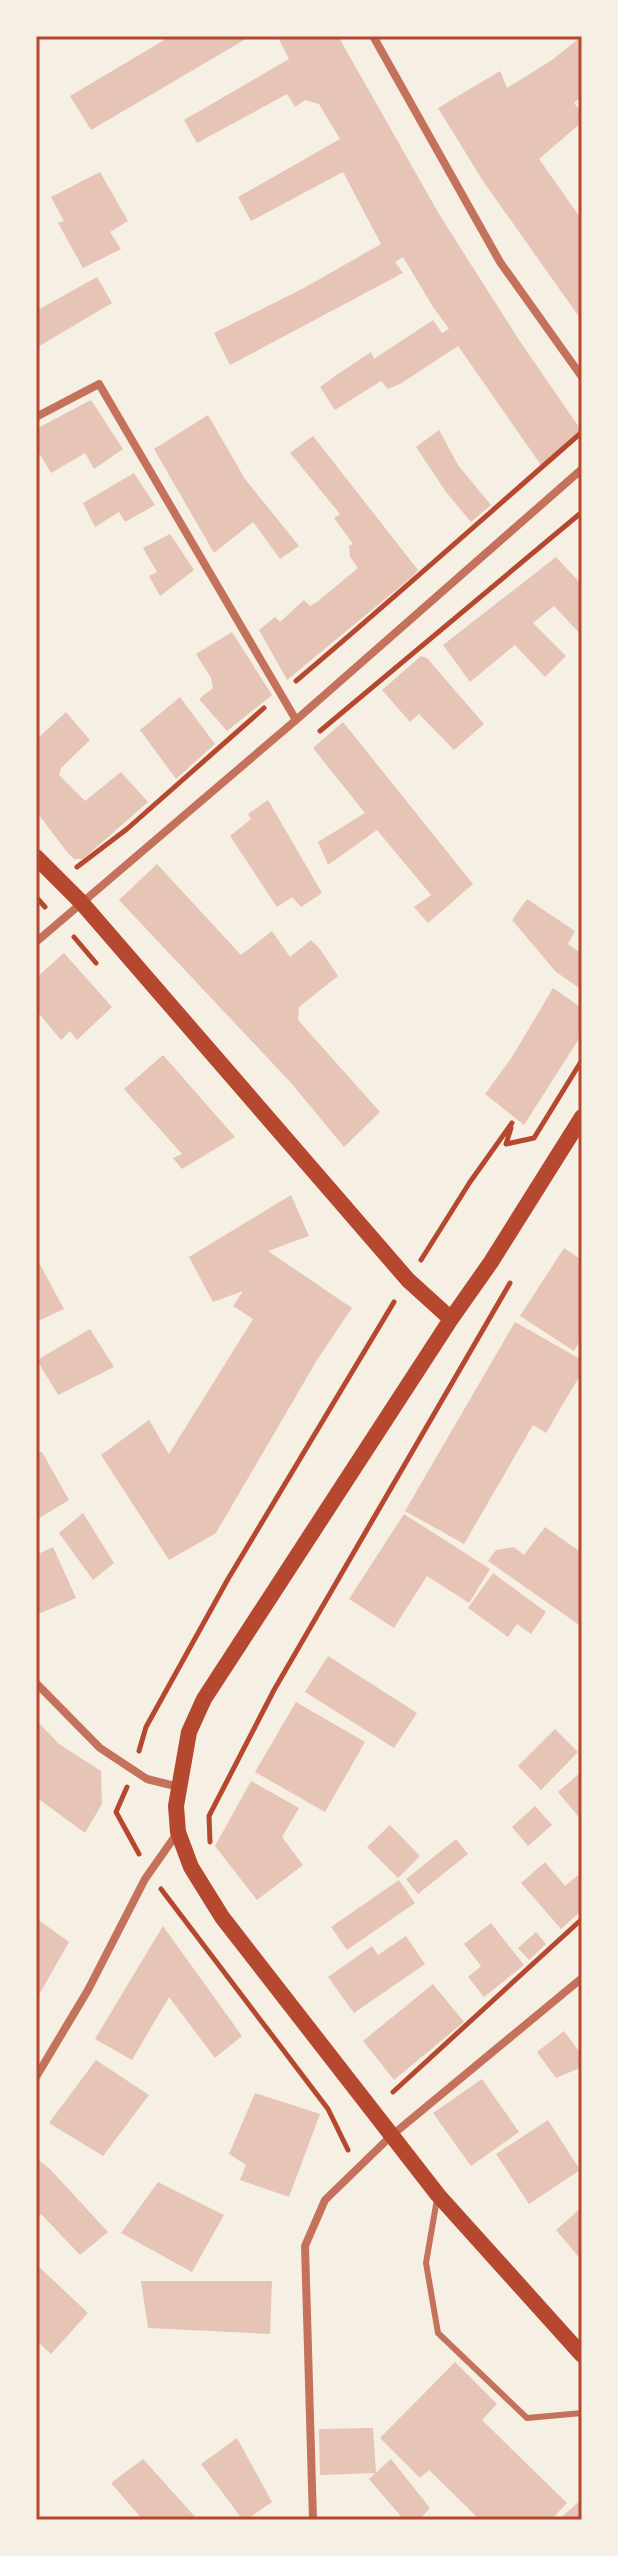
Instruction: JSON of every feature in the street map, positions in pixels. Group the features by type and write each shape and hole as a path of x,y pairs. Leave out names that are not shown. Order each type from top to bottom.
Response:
{"main road":[{"path":"36,857 81,902 408,1280 451,1319"},
{"path":"582,1117 491,1262 204,1699 189,1732 176,1806 178,1832 191,1867 222,1917 438,2195 582,2355"}],"street":[{"path":"373,36 500,262 582,377"},
{"path":"36,417 99,384 296,720"},
{"path":"36,942 296,720 582,469"},
{"path":"36,1683 100,1748 147,1779 179,1787"},
{"path":"36,2077 88,1990 149,1873 178,1832"},
{"path":"313,2520 305,2246 325,2200 391,2136 582,1978"}],"lane":[{"path":"438,2195 426,2263 438,2333 527,2418 582,2413"}],"path":[{"path":"70,872 127,829 280,694 420,577 462,536 582,432"},
{"path":"357,2169 328,2109 149,1873 116,1812 134,1770 146,1727 228,1579 408,1280 470,1182 512,1123 506,1144 534,1138 582,1060"},
{"path":"210,1854 209,1816 274,1690 517,1271"},
{"path":"393,2092 582,1919"},
{"path":"383,2080 418,2115"}],"building":[{"path":"171,36 251,36 91,130 70,96"},
{"path":"277,36 338,36 439,214 581,430 541,465 458,346 400,384 388,389 381,381 335,410 320,387 335,376 371,352 374,359 433,320 442,333 449,329 403,257 395,262 403,273 230,365 214,333 304,288 381,244 343,172 251,221 238,197 340,139 319,104 305,100 295,107 287,94 197,143 184,120 289,59"},
{"path":"582,36 582,96 574,103 582,113 582,122 539,159 582,220 582,321 483,181 438,108 500,71 507,88 552,60"},
{"path":"100,172 128,221 110,232 121,249 83,268 58,223 64,221 51,197"},
{"path":"97,277 112,303 36,348 36,311"},
{"path":"91,400 123,449 94,469 85,453 51,473 36,448 36,429"},
{"path":"208,415 245,479 299,546 280,559 253,522 214,553 154,449"},
{"path":"439,430 458,465 491,505 471,522 446,492 416,447"},
{"path":"313,436 418,570 287,680 259,630 275,617 280,622 304,600 310,606 317,602 358,568 350,557 349,546 353,544 334,518 340,514 290,453"},
{"path":"134,473 155,505 125,522 119,512 95,527 83,503"},
{"path":"170,534 194,570 160,596 149,576 157,572 143,548"},
{"path":"556,557 582,585 582,636 554,606 533,623 566,656 545,677 515,645 470,682 443,645"},
{"path":"232,632 272,695 227,731 199,699 213,688 211,678 196,654"},
{"path":"421,656 427,658 484,724 454,750 419,714 410,722 382,690"},
{"path":"180,697 215,744 176,779 140,730"},
{"path":"66,712 90,740 61,768 59,775 85,801 121,772 148,802 83,859 74,859 67,852 36,811 36,740"},
{"path":"343,722 473,884 428,923 414,907 431,895 377,830 328,865 318,842 365,813 313,748"},
{"path":"268,800 322,893 301,907 292,897 277,907 230,836 251,819 248,814"},
{"path":"157,864 241,955 272,931 290,957 311,940 338,976 299,1007 298,1020 380,1112 344,1147 292,1084 119,900"},
{"path":"527,899 575,931 568,944 582,954 582,990 556,972 512,920"},
{"path":"64,953 112,1007 77,1040 70,1031 61,1040 36,1010 36,978"},
{"path":"553,988 582,1008 582,1034 524,1125 485,1094 512,1057"},
{"path":"163,1055 235,1137 182,1169 173,1158 182,1154 124,1089"},
{"path":"291,1195 309,1236 268,1251 352,1308 317,1360 216,1533 169,1560 101,1455 149,1420 169,1454 253,1319 233,1306 243,1291 213,1302 189,1257"},
{"path":"564,1248 582,1260 582,1338 574,1351 520,1316"},
{"path":"36,1257 64,1309 36,1322"},
{"path":"515,1322 582,1360 582,1372 546,1433 533,1425 464,1544 405,1511"},
{"path":"90,1329 114,1367 58,1395 37,1360"},
{"path":"36,1452 42,1452 69,1500 36,1520"},
{"path":"83,1513 114,1563 93,1580 59,1533"},
{"path":"404,1514 490,1569 469,1603 427,1576 394,1628 349,1599"},
{"path":"545,1527 582,1553 582,1627 488,1561 496,1550 514,1547 524,1555"},
{"path":"53,1547 76,1598 36,1615 36,1555"},
{"path":"493,1573 546,1612 531,1634 517,1624 508,1637 468,1608"},
{"path":"328,1656 417,1713 394,1748 305,1692"},
{"path":"296,1702 365,1742 325,1812 255,1772"},
{"path":"36,1720 59,1744 101,1771 102,1804 85,1833 36,1797"},
{"path":"555,1729 578,1752 541,1790 518,1766"},
{"path":"582,1771 582,1821 558,1792"},
{"path":"251,1781 299,1808 282,1837 303,1865 257,1900 215,1846"},
{"path":"535,1806 552,1825 528,1846 512,1827"},
{"path":"390,1825 420,1856 398,1878 367,1847"},
{"path":"456,1839 468,1854 418,1894 406,1879"},
{"path":"545,1862 565,1886 582,1872 582,1910 561,1929 521,1883"},
{"path":"399,1880 415,1903 347,1950 331,1927"},
{"path":"36,1918 69,1942 36,2000"},
{"path":"491,1923 524,1965 484,1997 468,1977 481,1966 464,1944"},
{"path":"163,1926 242,2036 215,2058 169,1997 132,2060 95,2039"},
{"path":"536,1932 546,1944 529,1960 518,1948"},
{"path":"406,1936 425,1964 354,2013 328,1977 372,1946 378,1955"},
{"path":"433,1984 464,2022 394,2080 363,2041"},
{"path":"564,2031 582,2055 582,2067 556,2078 537,2052"},
{"path":"96,2060 149,2095 103,2156 49,2123"},
{"path":"482,2079 519,2132 471,2166 433,2113"},
{"path":"255,2093 320,2114 289,2197 240,2180 246,2165 229,2154"},
{"path":"548,2120 580,2170 529,2204 496,2154"},
{"path":"36,2158 108,2232 80,2255 41,2214 36,2219"},
{"path":"158,2182 224,2215 192,2272 121,2233"},
{"path":"582,2207 582,2261 556,2230"},
{"path":"36,2264 88,2313 51,2354 36,2340"},
{"path":"141,2281 272,2281 270,2334 148,2328"},
{"path":"455,2362 497,2404 482,2420 567,2503 551,2520 480,2520 429,2470 420,2478 380,2438"},
{"path":"373,2428 376,2473 320,2475 319,2429"},
{"path":"237,2438 272,2502 246,2520 201,2464"},
{"path":"143,2459 198,2520 143,2520 111,2483"},
{"path":"391,2459 430,2508 419,2520 404,2520 369,2479"},
{"path":"582,2499 582,2520 558,2520"}]}
